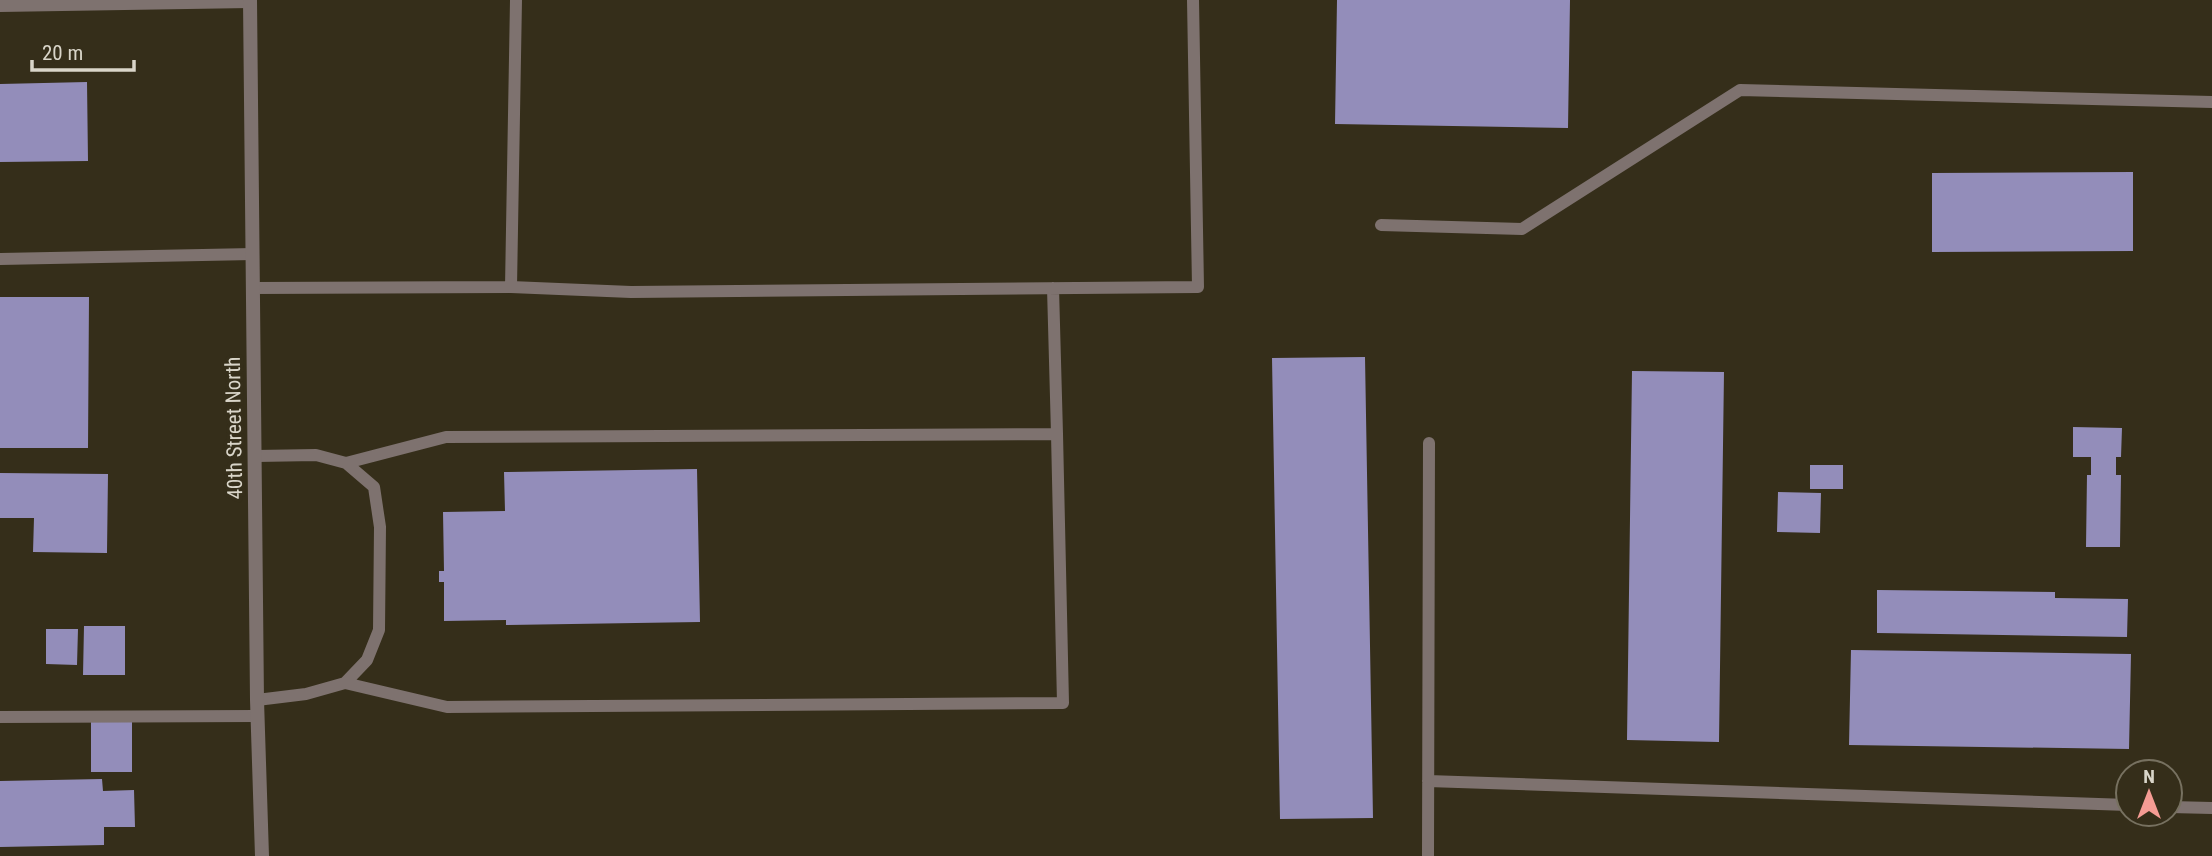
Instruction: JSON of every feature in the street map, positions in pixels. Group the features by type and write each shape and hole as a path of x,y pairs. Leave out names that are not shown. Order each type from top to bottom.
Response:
{"street":[{"name":"40th Street North","path":"250,1 257,700 262,856"}],"lane":[{"path":"511,287 516,0"},
{"path":"253,288 511,287 631,292 1198,287 1192,0"},
{"path":"0,6 250,1"},
{"path":"1381,225 1522,229 1740,90 2212,102"},
{"path":"0,259 253,254"},
{"path":"257,700 306,694 345,683 447,707 1063,703 1053,288"},
{"path":"346,463 446,437 1057,434"},
{"path":"1428,856 1429,443"},
{"path":"256,456 316,455 346,463 374,487 380,527 379,630 367,660 345,683"},
{"path":"0,717 258,716"},
{"path":"1428,781 2114,805"},
{"path":"2184,807 2212,808"}],"building":[{"path":"1337,0 1570,0 1568,128 1335,124"},
{"path":"87,82 88,161 0,162 0,84"},
{"path":"2133,172 2133,251 1932,252 1932,173"},
{"path":"0,297 89,297 88,448 0,448"},
{"path":"1365,357 1373,818 1280,819 1272,358"},
{"path":"1632,371 1724,372 1719,742 1627,740"},
{"path":"2073,427 2122,428 2121,457 2116,457 2116,475 2121,475 2120,547 2086,547 2087,475 2091,475 2091,457 2073,457"},
{"path":"1810,465 1843,465 1843,489 1810,489"},
{"path":"697,469 700,622 506,625 506,620 444,621 444,582 439,582 439,571 444,571 443,512 505,511 504,472"},
{"path":"0,473 108,474 107,553 33,552 34,518 0,518"},
{"path":"1778,492 1821,493 1820,533 1777,532"},
{"path":"1877,590 2055,592 2055,598 2128,599 2127,637 1877,633"},
{"path":"84,626 125,626 125,675 83,675"},
{"path":"46,629 78,629 77,665 46,664"},
{"path":"1851,650 2131,654 2129,749 1849,745"},
{"path":"91,722 132,722 132,772 91,772"},
{"path":"102,779 103,791 134,790 135,827 104,827 104,845 0,847 0,781"}]}
